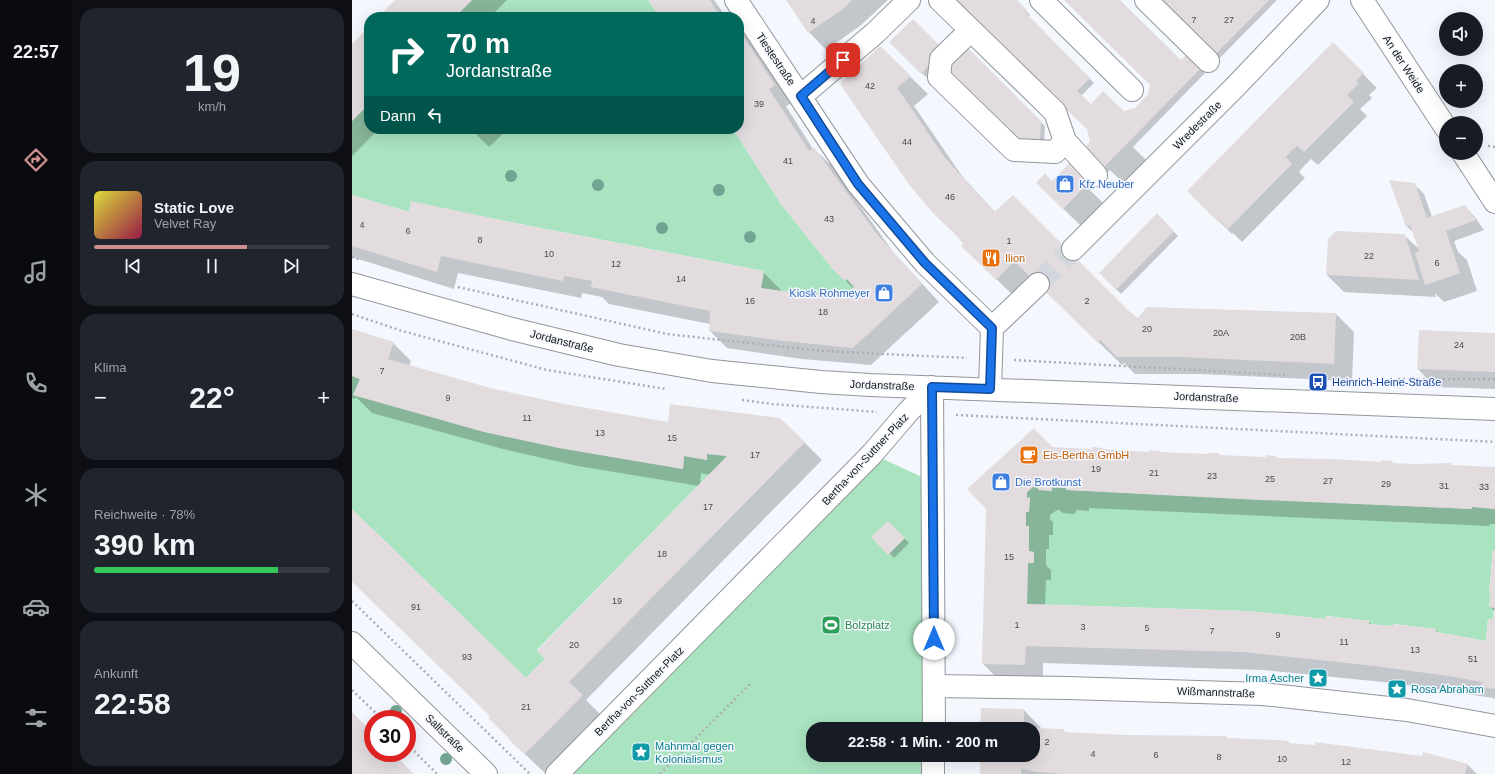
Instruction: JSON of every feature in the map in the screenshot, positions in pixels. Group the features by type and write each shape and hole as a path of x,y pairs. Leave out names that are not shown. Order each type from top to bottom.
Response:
{"street":[{"name":"Tiestestraße","path":"736,0 858,184 925,263 992,328"},
{"path":"801,96 875,33 909,0"},
{"path":"940,0 1055,112 1064,141 1096,175"},
{"path":"1041,0 1132,90"},
{"path":"1146,0 1208,61"},
{"name":"Wredestraße","path":"1074,249 1318,0"},
{"name":"An der Weide","path":"1362,0 1439,117"},
{"path":"971,30 941,59 939,77 1014,150 1055,152 1064,141"},
{"path":"1468,160 1493,194"},
{"name":"Jordanstraße","path":"352,284 512,329 619,355 712,371 828,383 1495,408"},
{"path":"990,389 992,328 1038,284"},
{"path":"932,387 934,722"},
{"name":"Bertha-von-Suttner-Platz","path":"557,774 872,454 908,412 932,387"},
{"name":"Sallstraße","path":"352,643 486,774"},
{"name":"Wißmannstraße","path":"934,686 1067,688 1263,694 1406,710 1495,726"},
{"path":"933,762 933,774"}],"path":[{"path":"352,257 367,262"},
{"path":"456,287 667,334 822,351 1290,375"},
{"path":"1392,379 1495,379"},
{"path":"868,412 908,412"},
{"path":"932,414 1495,442"},
{"path":"352,601 530,774"},
{"path":"660,774 752,682"},
{"path":"352,690 373,710"},
{"path":"416,753 437,774"}],"green space":[{"path":"472,0 648,0 656,12 460,12"},
{"path":"364,109 364,134 736,134 781,204 832,268 845,280 847,279 854,287 844,296 789,292 761,288 764,271 411,202 409,212 352,195 352,121"},
{"path":"352,376 360,379 353,395 485,432 559,448 683,469 684,456 706,460 707,454 727,456 537,650 545,659 526,678 352,509"},
{"path":"872,454 933,482 934,722 806,722 806,762 934,762 934,774 556,774"},
{"path":"1033,487 1038,487 1039,490 1052,491 1052,487 1066,488 1066,490 1495,509 1495,550 1493,550 1489,594 1491,594 1489,607 1494,608 1493,619 1488,619 1486,641 1436,632 1436,629 1394,624 1393,626 1369,624 1369,621 1326,616 1325,619 1247,611 1027,604 1028,563 1034,563 1034,552 1029,551 1029,526 1026,526 1026,512 1029,511 1030,498 1027,498 1027,492"}],"building":[{"path":"395,0 472,0 460,12 383,12"},
{"path":"648,0 710,0 718,12 656,12"},
{"path":"786,0 852,0 843,9 808,33"},
{"path":"950,0 1017,0 1027,10 1025,12 1090,78 1077,91 1091,104 1103,91 1124,111 1135,108 1148,94 1150,85 1064,0 1120,0 1181,60 1187,54 1201,68 1063,209 1036,183 1045,173 1052,181 1090,142 1087,129"},
{"path":"1160,0 1269,0 1209,61"},
{"path":"913,19 942,48 929,61 931,63 921,74 889,42"},
{"path":"364,31 364,109 352,121 352,44"},
{"path":"744,38 775,85 769,89 809,151 814,147 876,233 922,284 853,348 709,331 710,311 591,287 592,281 564,276 563,281 441,256 437,272 352,246 352,195 409,212 411,201 520,224 764,271 761,288 789,292 844,296 854,287 847,279 845,281 832,268 781,204 736,134 744,134"},
{"path":"1333,42 1364,73 1356,81 1359,83 1347,95 1354,102 1304,152 1297,146 1291,151 1286,157 1292,164 1228,229 1219,220 1218,222 1187,191"},
{"path":"880,46 911,76 897,88 945,158 994,212 1013,195 1129,311 1138,318 1147,307 1336,313 1334,364 1181,357 1117,357 1100,340 1098,343 1014,261 996,280 961,246 963,244 958,237 934,214 910,186 840,84"},
{"path":"967,47 1041,121 1040,142 1013,143 946,68"},
{"path":"1389,180 1415,183 1427,218 1465,205 1476,220 1446,231 1460,273 1425,285 1415,253 1419,251 1410,225 1406,227"},
{"path":"1157,213 1174,231 1116,290 1099,273"},
{"path":"1336,231 1405,234 1419,280 1326,275 1328,239"},
{"path":"352,329 394,342 388,359 494,389 570,405 668,422 670,404 780,418 805,442 569,682 583,695 525,754 488,718 490,716 352,582 352,509 526,678 545,659 537,651 727,456 707,454 707,460 684,456 683,469 559,448 484,432 353,395 360,379 352,376"},
{"path":"1419,330 1495,333 1495,372 1417,369"},
{"path":"1034,428 1052,447 1092,449 1092,447 1149,452 1149,450 1160,452 1219,453 1219,455 1266,457 1266,455 1276,456 1276,458 1335,459 1381,462 1381,460 1392,461 1393,463 1415,464 1451,463 1451,465 1495,467 1495,509 1240,499 1066,490 1066,488 1052,487 1052,491 1038,490 1038,487 1033,487 1027,492 1027,498 1030,497 1029,512 1026,512 1026,526 1029,526 1029,551 1034,552 1034,563 1028,563 1027,604 1247,611 1325,619 1326,616 1369,621 1369,624 1393,626 1393,624 1436,629 1436,632 1486,641 1488,619 1493,619 1495,609 1495,689 1481,687 1482,682 1448,676 1375,666 1244,652 1026,646 1025,665 982,664 986,509 967,489"},
{"path":"888,521 905,538 888,555 871,537"},
{"path":"1493,550 1495,550 1495,608 1489,607"},
{"path":"981,708 1024,709 1024,722 980,722"},
{"path":"352,712 364,724 364,762 402,762 414,774 352,774"},
{"path":"1040,728 1064,729 1064,732 1126,735 1227,736 1227,738 1279,740 1289,741 1289,743 1315,745 1315,742 1422,756 1423,752 1468,764 1465,774 1061,774 1021,769 1021,774 980,774 980,762 1040,762"}],"tunnel":[{"path":"1038,284 1073,249"}],"place":[{"name":"Kfz Neuber","path":"1065,184"},
{"name":"Ilion","path":"991,258"},
{"name":"Kiosk Rohmeyer","path":"884,293"},
{"name":"Heinrich-Heine-Straße","path":"1318,382"},
{"name":"Eis-Bertha GmbH","path":"1029,455"},
{"name":"Die Brotkunst","path":"1001,482"},
{"name":"Bolzplatz","path":"831,625"},
{"name":"Irma Ascher","path":"1318,678"},
{"name":"Rosa Abraham","path":"1397,689"},
{"name":"Mahnmal gegen Kolonialismus","path":"641,752"}],"route":[{"path":"843,60 801,96 858,184 925,263 992,328 990,389 932,387 934,639"}]}
